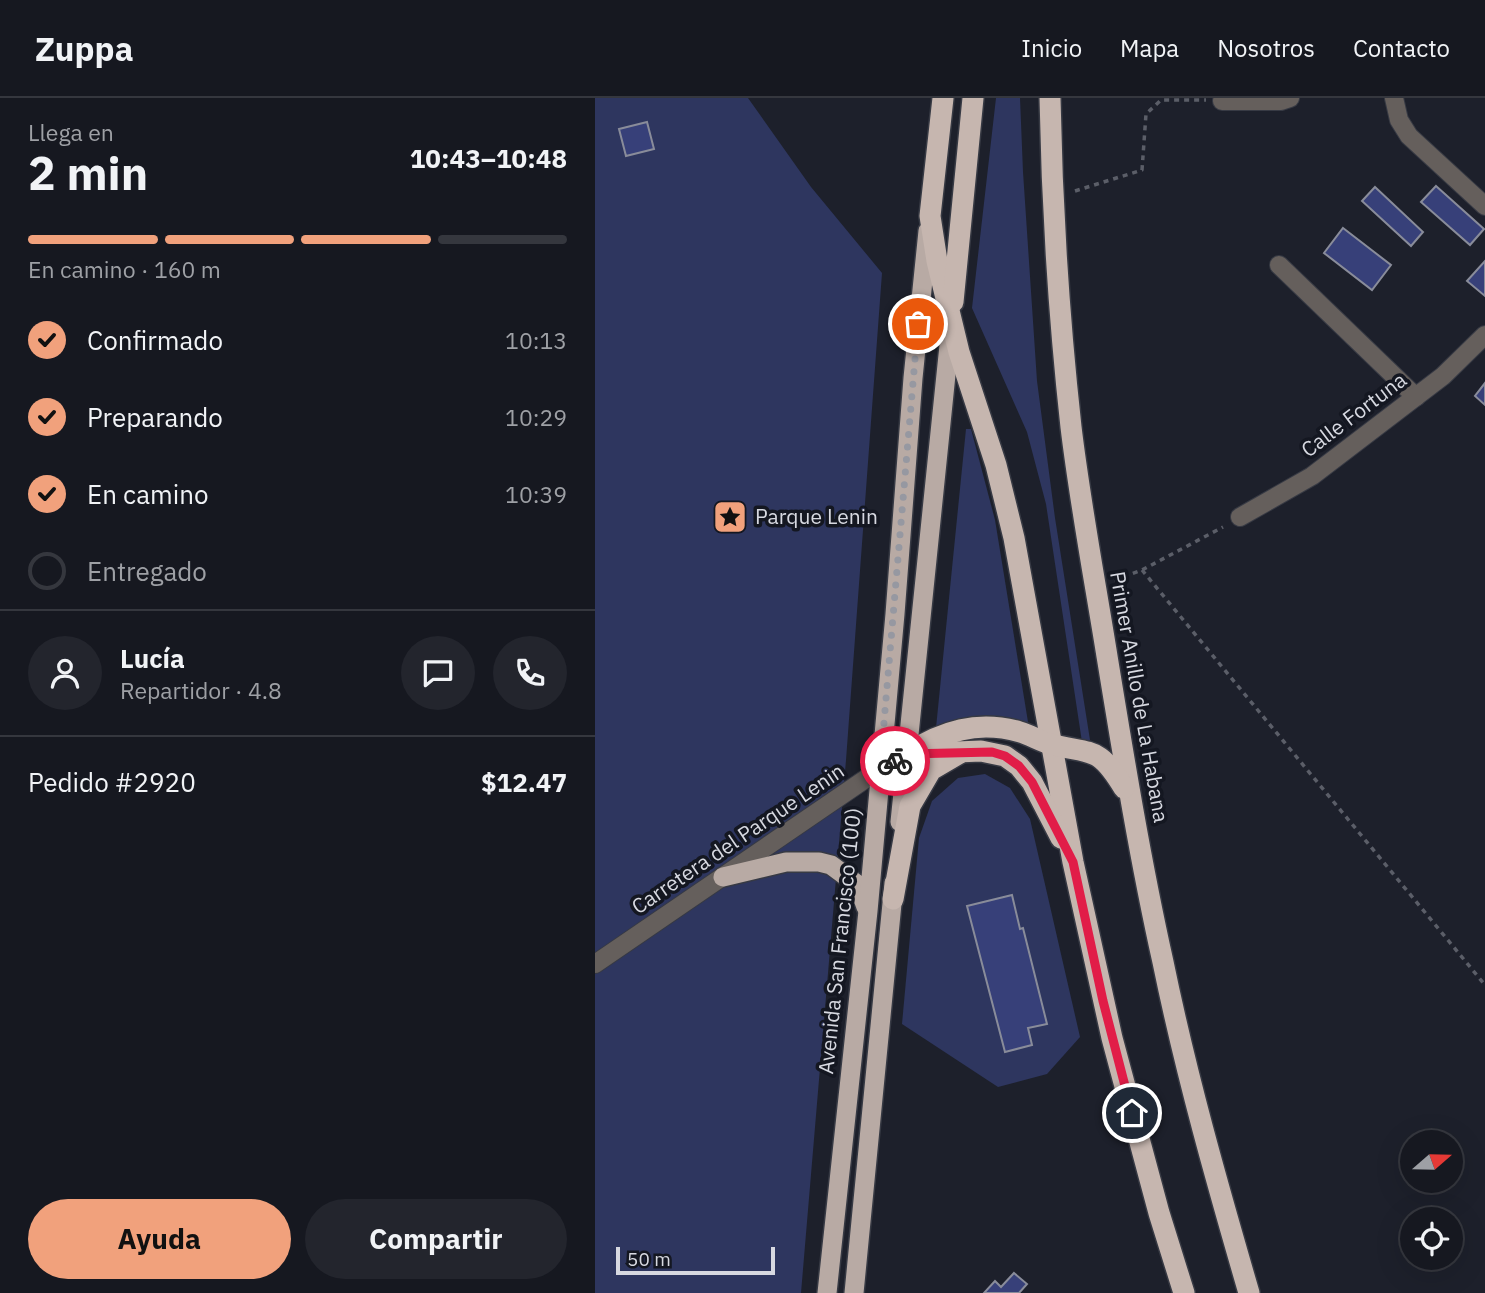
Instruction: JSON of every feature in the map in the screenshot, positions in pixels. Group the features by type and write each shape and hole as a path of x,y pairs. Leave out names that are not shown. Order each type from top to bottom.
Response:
{"highway":[{"path":"943,98 930,216 951,322 996,465 1014,538 1073,862 1112,1038 1159,1213 1184,1293"},
{"path":"854,1293 973,98"},
{"name":"Primer Anillo de La Habana","path":"1050,98 1052,197 1072,429 1130,799 1177,1025 1207,1146 1249,1293"},
{"name":"Avenida San Francisco (100)","path":"827,1293 868,911 913,378 930,216"},
{"path":"907,754 938,736 968,728 1018,732 1051,744 1093,752 1112,768 1130,799"},
{"path":"907,754 992,752 1005,756 1019,766 1043,802 1073,862"},
{"path":"893,899 910,806 931,770 960,753"},
{"path":"723,877 786,862 820,862 831,865 858,885 868,911"}],"street":[{"path":"1222,101 1281,101 1290,98"},
{"path":"1394,98 1399,120 1409,136 1485,206"},
{"path":"1279,265 1416,397"},
{"name":"Calle Fortuna","path":"1240,517 1312,476 1463,359 1485,335"},
{"name":"Carretera del Parque Lenin","path":"595,964 880,769 907,754"}],"path":[{"path":"1052,197 1142,170 1146,114 1161,100 1222,101"},
{"path":"1095,582 1119,579 1142,570 1240,517"},
{"path":"1142,570 1485,985"}],"shaded area":[{"name":"Parque Lenin","path":"595,98 748,98 811,187 882,273 846,760 801,1293 595,1293"},
{"path":"996,98 1020,98 1037,381 1055,518 1090,740 1082,742 1046,504 1027,432 972,308"},
{"path":"966,429 971,429 995,520 1028,722 1022,727 936,728"},
{"path":"985,774 1010,788 1030,819 1080,1037 1047,1074 998,1087 902,1024 919,838 932,801 958,778"}],"building":[{"path":"647,122 654,149 626,156 619,129"},
{"path":"1436,186 1484,229 1470,245 1421,202"},
{"path":"1375,187 1423,232 1411,246 1362,201"},
{"path":"1343,228 1391,265 1372,290 1324,253"},
{"path":"1485,261 1485,296 1467,281"},
{"path":"1485,383 1485,405 1475,396"},
{"path":"1012,895 1047,1024 1028,1028 1032,1045 1005,1052 967,906"},
{"path":"1014,1273 1027,1284 1019,1293 984,1293 995,1281 1001,1287"}],"way so far":[{"path":"895,761 880,769 918,324"}],"place":[{"name":"Parque Lenin","path":"730,517"}],"route":[{"path":"895,761 907,754 992,752 1005,756 1019,766 1032,782 1073,862 1103,1001 1132,1113"}]}
